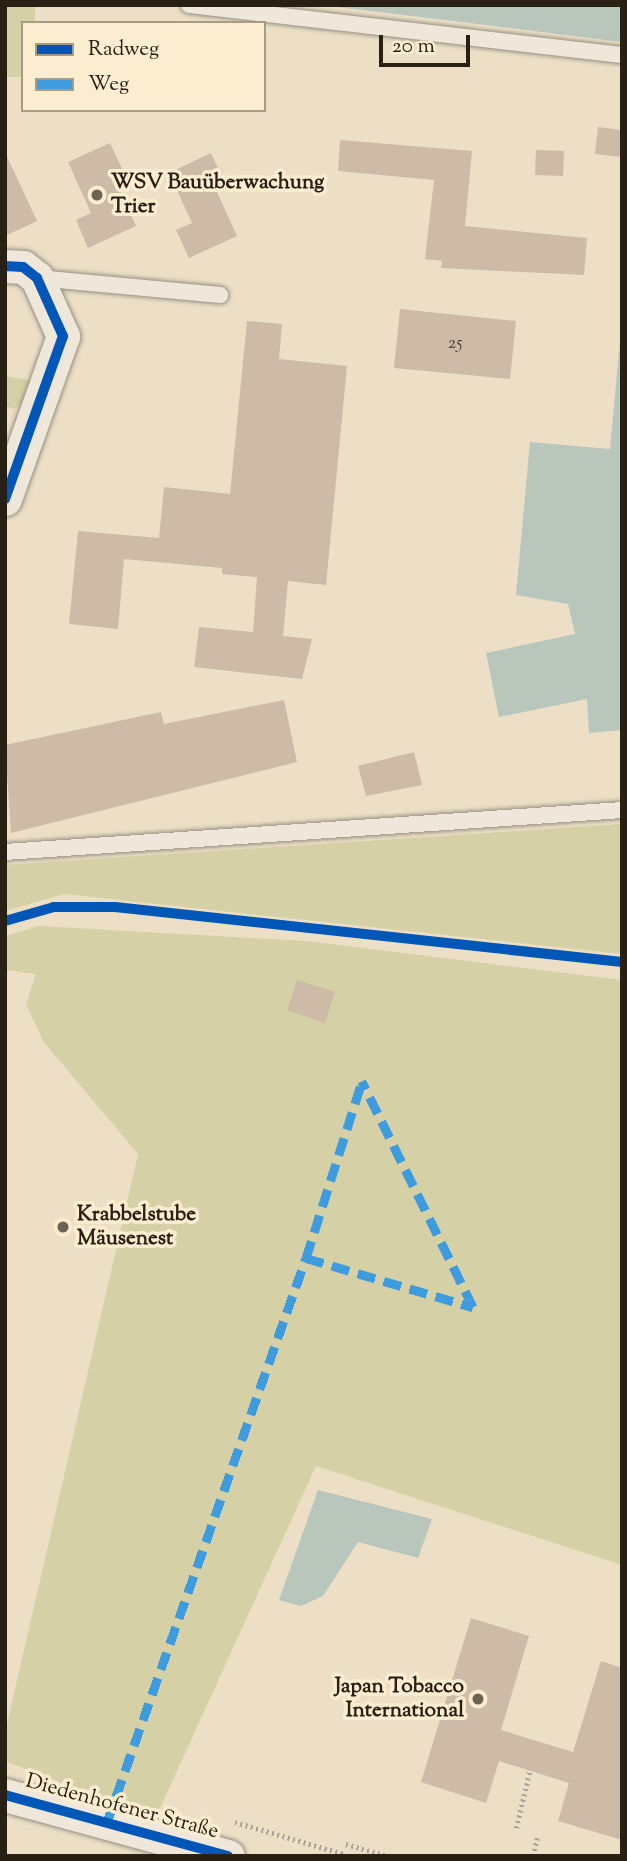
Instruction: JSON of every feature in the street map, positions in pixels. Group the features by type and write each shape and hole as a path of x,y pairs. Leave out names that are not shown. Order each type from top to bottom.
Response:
{"street":[{"path":"5,266 23,267 37,278 63,341 12,448 5,499"},
{"name":"Diedenhofener Straße","path":"5,1795 192,1851 228,1856"}],"lane":[{"path":"189,5 622,55"},
{"path":"37,278 220,295"},
{"path":"5,852 622,810"}],"path":[{"path":"516,1828 530,1770"},
{"path":"235,1822 344,1854"},
{"path":"533,1856 538,1835"},
{"path":"346,1844 388,1856"}],"shaded area":[{"path":"5,5 35,5 35,21 21,21 21,77 5,77"},
{"path":"321,5 622,5 622,42 437,19"},
{"path":"622,319 622,730 589,733 587,699 499,717 486,653 575,634 568,604 516,595 530,442 610,449"},
{"path":"5,376 30,380 28,400 13,409 5,406"},
{"path":"622,824 622,954 64,894 5,911 5,865"},
{"path":"39,926 306,941 622,980 622,1565 316,1466 155,1819 5,1761 5,1733 138,1154 43,1041 26,1004 36,974 5,970 5,936"},
{"path":"318,1490 432,1519 418,1558 358,1542 323,1596 301,1606 279,1600"}],"building":[{"path":"598,127 622,130 622,157 595,154"},
{"path":"340,140 472,151 465,226 587,238 584,275 441,268 442,261 425,259 434,180 338,171"},
{"path":"110,143 125,175 115,180 136,226 88,248 76,220 91,213 68,162"},
{"path":"536,150 564,151 563,176 535,175"},
{"path":"5,152 37,221 5,236"},
{"path":"211,153 226,186 216,190 237,236 189,258 176,230 192,223 169,173"},
{"path":"400,309 516,321 510,379 394,368"},
{"path":"247,321 282,324 279,359 347,366 326,585 288,581 283,636 312,639 302,679 194,667 199,627 253,632 257,577 222,574 222,568 124,559 118,629 69,624 78,531 159,538 164,487 230,494"},
{"path":"284,700 297,762 11,833 5,745 161,712 164,724"},
{"path":"414,752 422,785 366,796 358,766"},
{"path":"297,980 335,992 325,1023 287,1010"},
{"name":"Japan Tobacco International","path":"471,1618 529,1636 501,1730 573,1752 601,1661 622,1668 622,1840 558,1821 569,1783 499,1761 486,1803 421,1782"}],"marked path":[{"path":"306,1258 473,1307 362,1081"},
{"path":"107,1822 306,1258 362,1081"}],"cycle path":[{"path":"5,266 23,267 37,278 63,336 5,499"},
{"path":"5,921 54,907 115,907 622,962"},
{"path":"5,1795 228,1856"}],"place":[{"name":"WSV Bauüberwachung Trier","path":"97,195"},
{"name":"Krabbelstube Mäusenest","path":"63,1227"},
{"name":"Japan Tobacco International","path":"478,1699"}]}
